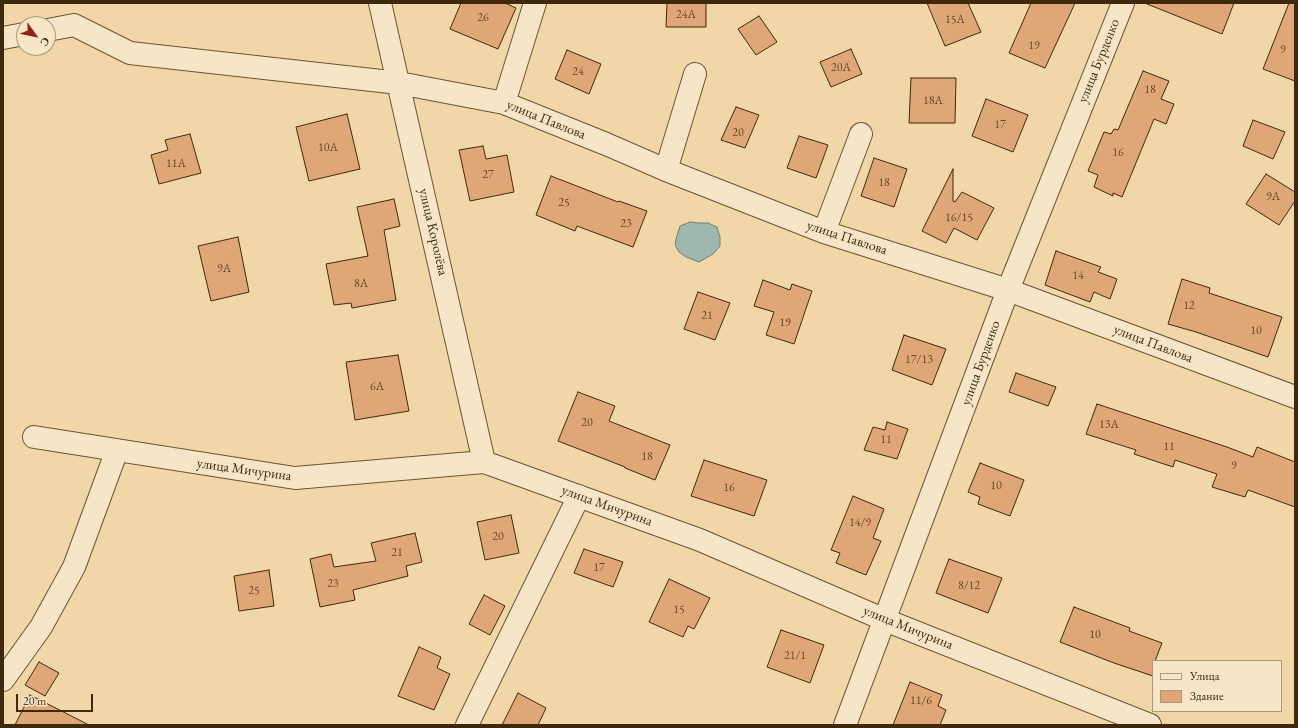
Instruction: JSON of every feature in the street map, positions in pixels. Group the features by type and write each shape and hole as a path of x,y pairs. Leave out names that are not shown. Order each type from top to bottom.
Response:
{"street":[{"name":"улица Королёва","path":"380,3 484,462"},
{"path":"504,103 535,3"},
{"name":"улица Бурденко","path":"845,725 1008,290 1123,3"},
{"name":"улица Павлова","path":"56,28 74,25 130,53 399,84 504,103 666,170 824,232 1008,290 1295,397"},
{"path":"3,38 16,36"},
{"path":"666,170 695,74"},
{"path":"824,232 861,134"},
{"name":"улица Мичурина","path":"34,437 295,478 484,462 700,540 885,620 1150,725"},
{"path":"3,680 41,627 74,567 117,450"},
{"path":"467,725 579,496"}],"water":[{"path":"690,222 708,223 717,227 720,237 720,246 713,254 699,262 686,257 679,252 675,245 680,226"}],"building":[{"path":"461,3 505,3 516,8 498,49 450,29"},
{"path":"667,3 706,3 706,27 666,27"},
{"path":"927,3 968,3 981,32 945,46"},
{"path":"1031,3 1075,3 1045,68 1009,53"},
{"path":"1234,3 1222,34 1147,4"},
{"path":"1289,3 1295,3 1295,81 1263,69"},
{"path":"759,16 777,42 756,55 738,29"},
{"path":"851,49 862,74 831,87 820,62"},
{"path":"567,50 601,64 589,94 555,79"},
{"path":"1143,71 1169,81 1161,99 1174,104 1166,124 1154,119 1122,197 1113,193 1113,196 1094,187 1098,175 1088,171 1104,132 1111,134 1114,129 1118,130"},
{"path":"911,78 956,78 955,123 909,123"},
{"path":"986,99 1028,115 1013,152 972,136"},
{"path":"736,107 759,115 745,148 721,140"},
{"path":"347,114 360,169 309,181 296,127"},
{"path":"1253,120 1285,132 1273,159 1243,146"},
{"path":"190,134 201,173 159,184 151,155 168,150 165,140"},
{"path":"799,136 828,145 816,178 787,168"},
{"path":"483,146 486,159 507,155 514,192 470,201 459,150"},
{"path":"874,158 907,169 894,207 861,196"},
{"path":"953,169 953,201 955,202 962,192 994,208 977,240 954,228 946,243 922,231"},
{"path":"1266,174 1295,192 1295,201 1279,225 1246,204"},
{"path":"551,176 618,202 619,201 647,211 633,247 577,226 575,231 536,215"},
{"path":"394,199 400,226 384,230 396,300 352,308 351,303 334,305 326,264 368,256 357,207"},
{"path":"238,237 249,292 211,301 198,246"},
{"path":"1056,251 1101,267 1098,272 1117,279 1110,299 1094,292 1090,302 1045,285"},
{"path":"1182,279 1210,288 1209,293 1282,317 1268,357 1168,324"},
{"path":"763,280 790,290 792,284 812,291 794,344 766,335 774,312 754,306"},
{"path":"698,292 730,303 715,340 684,329"},
{"path":"904,335 946,349 932,385 892,370"},
{"path":"398,355 409,411 355,420 346,362"},
{"path":"1016,373 1056,387 1048,406 1009,392"},
{"path":"578,392 615,406 609,421 670,445 655,480 558,441"},
{"path":"1097,404 1253,457 1257,447 1295,462 1295,507 1248,490 1245,497 1212,487 1217,474 1175,460 1173,467 1134,454 1136,450 1086,434"},
{"path":"887,422 908,429 897,459 864,450 873,427 885,430"},
{"path":"704,460 767,480 754,516 691,496"},
{"path":"980,463 1024,480 1010,516 978,504 980,497 968,492"},
{"path":"853,496 884,509 873,538 881,541 866,575 836,563 840,553 831,550"},
{"path":"511,515 519,553 485,560 477,522"},
{"path":"415,533 422,562 406,566 408,576 353,590 355,600 320,607 310,559 331,554 334,567 376,561 371,543"},
{"path":"584,549 623,562 613,587 574,573"},
{"path":"949,559 1002,578 988,613 936,593"},
{"path":"269,570 274,606 239,611 234,576"},
{"path":"669,579 710,598 694,629 688,626 683,637 649,622"},
{"path":"484,595 505,606 490,635 469,624"},
{"path":"1074,607 1130,628 1129,631 1162,643 1155,660 1152,660 1152,676 1060,642"},
{"path":"781,630 824,645 810,683 767,667"},
{"path":"419,647 441,657 437,668 450,674 434,710 398,696"},
{"path":"39,662 59,673 45,696 25,685"},
{"path":"910,682 942,695 938,706 946,710 940,725 893,725"},
{"path":"518,693 546,708 538,725 502,725"},
{"path":"30,695 89,725 15,725"}]}
